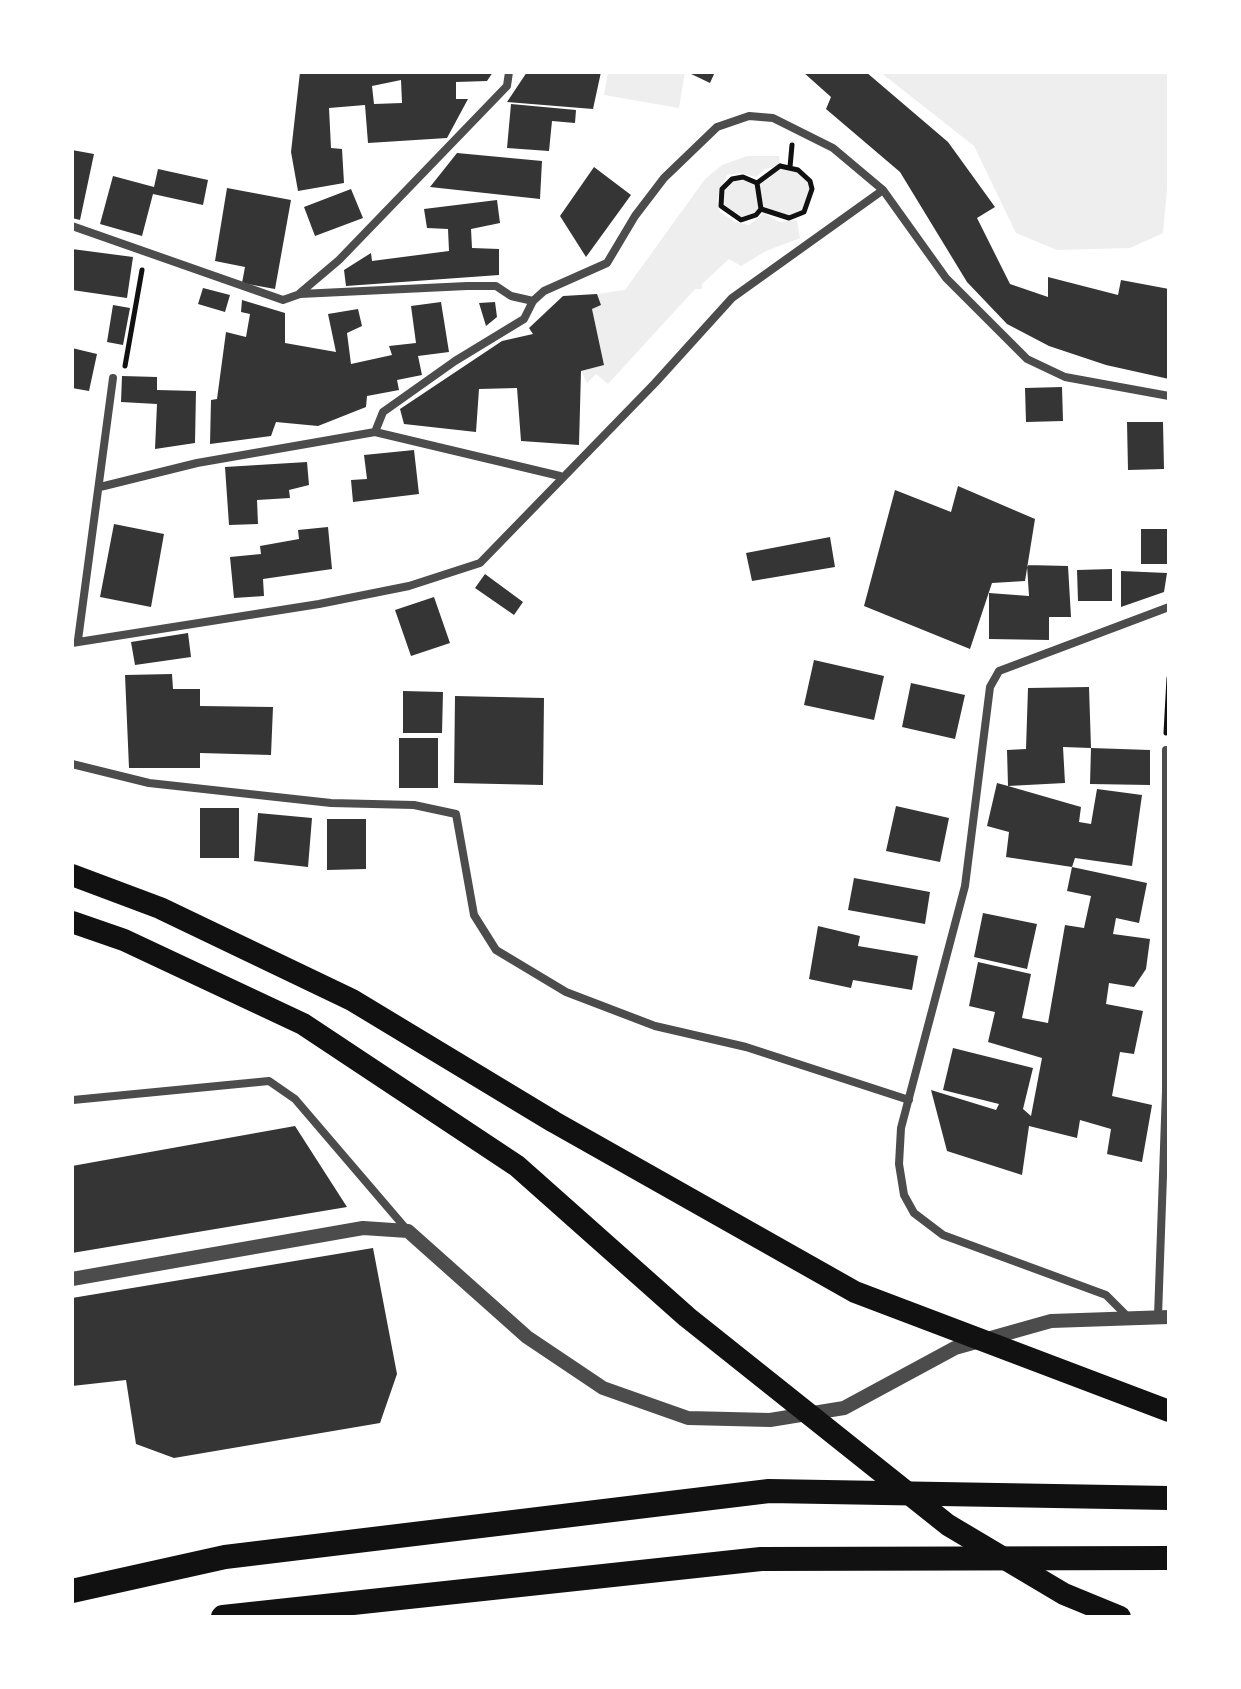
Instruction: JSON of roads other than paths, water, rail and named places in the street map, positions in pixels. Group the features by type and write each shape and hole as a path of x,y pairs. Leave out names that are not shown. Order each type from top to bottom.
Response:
{"highway":[{"path":"72,875 160,908 352,1000 554,1122 855,1292 1169,1411"},
{"path":"72,922 124,940 303,1024 517,1166 687,1317 948,1525 1064,1594 1120,1617"},
{"path":"72,1591 225,1557 769,1491 1169,1498"},
{"path":"223,1617 761,1559 1169,1558"}],"street":[{"path":"300,294 339,260 507,86 509,72"},
{"path":"375,432 383,412 455,361 524,319 533,301 544,291 607,263 635,216 664,178 717,127 749,116 773,118 833,148 883,190 946,278 1027,359 1065,377 1169,396"},
{"path":"113,378 100,487 75,642 319,604 409,586 480,563 537,506 560,476 655,383 732,298 883,190"},
{"path":"72,226 145,249 283,300 300,294 496,286 511,296 533,301"},
{"path":"100,487 197,463 375,432 560,476"},
{"path":"1127,1316 1106,1295 943,1235 914,1213 904,1195 899,1164 901,1128 965,886 990,687 999,671 1169,607"},
{"path":"73,1100 269,1081 295,1099 408,1231 527,1337 603,1388 688,1418 770,1420 844,1408 955,1348 1051,1321 1163,1316 1168,1091 1166,750"},
{"path":"72,764 149,783 331,803 414,805 456,814 474,915 496,950 566,992 655,1026 746,1047 909,1100"},
{"path":"72,1279 363,1228 408,1231"}]}
